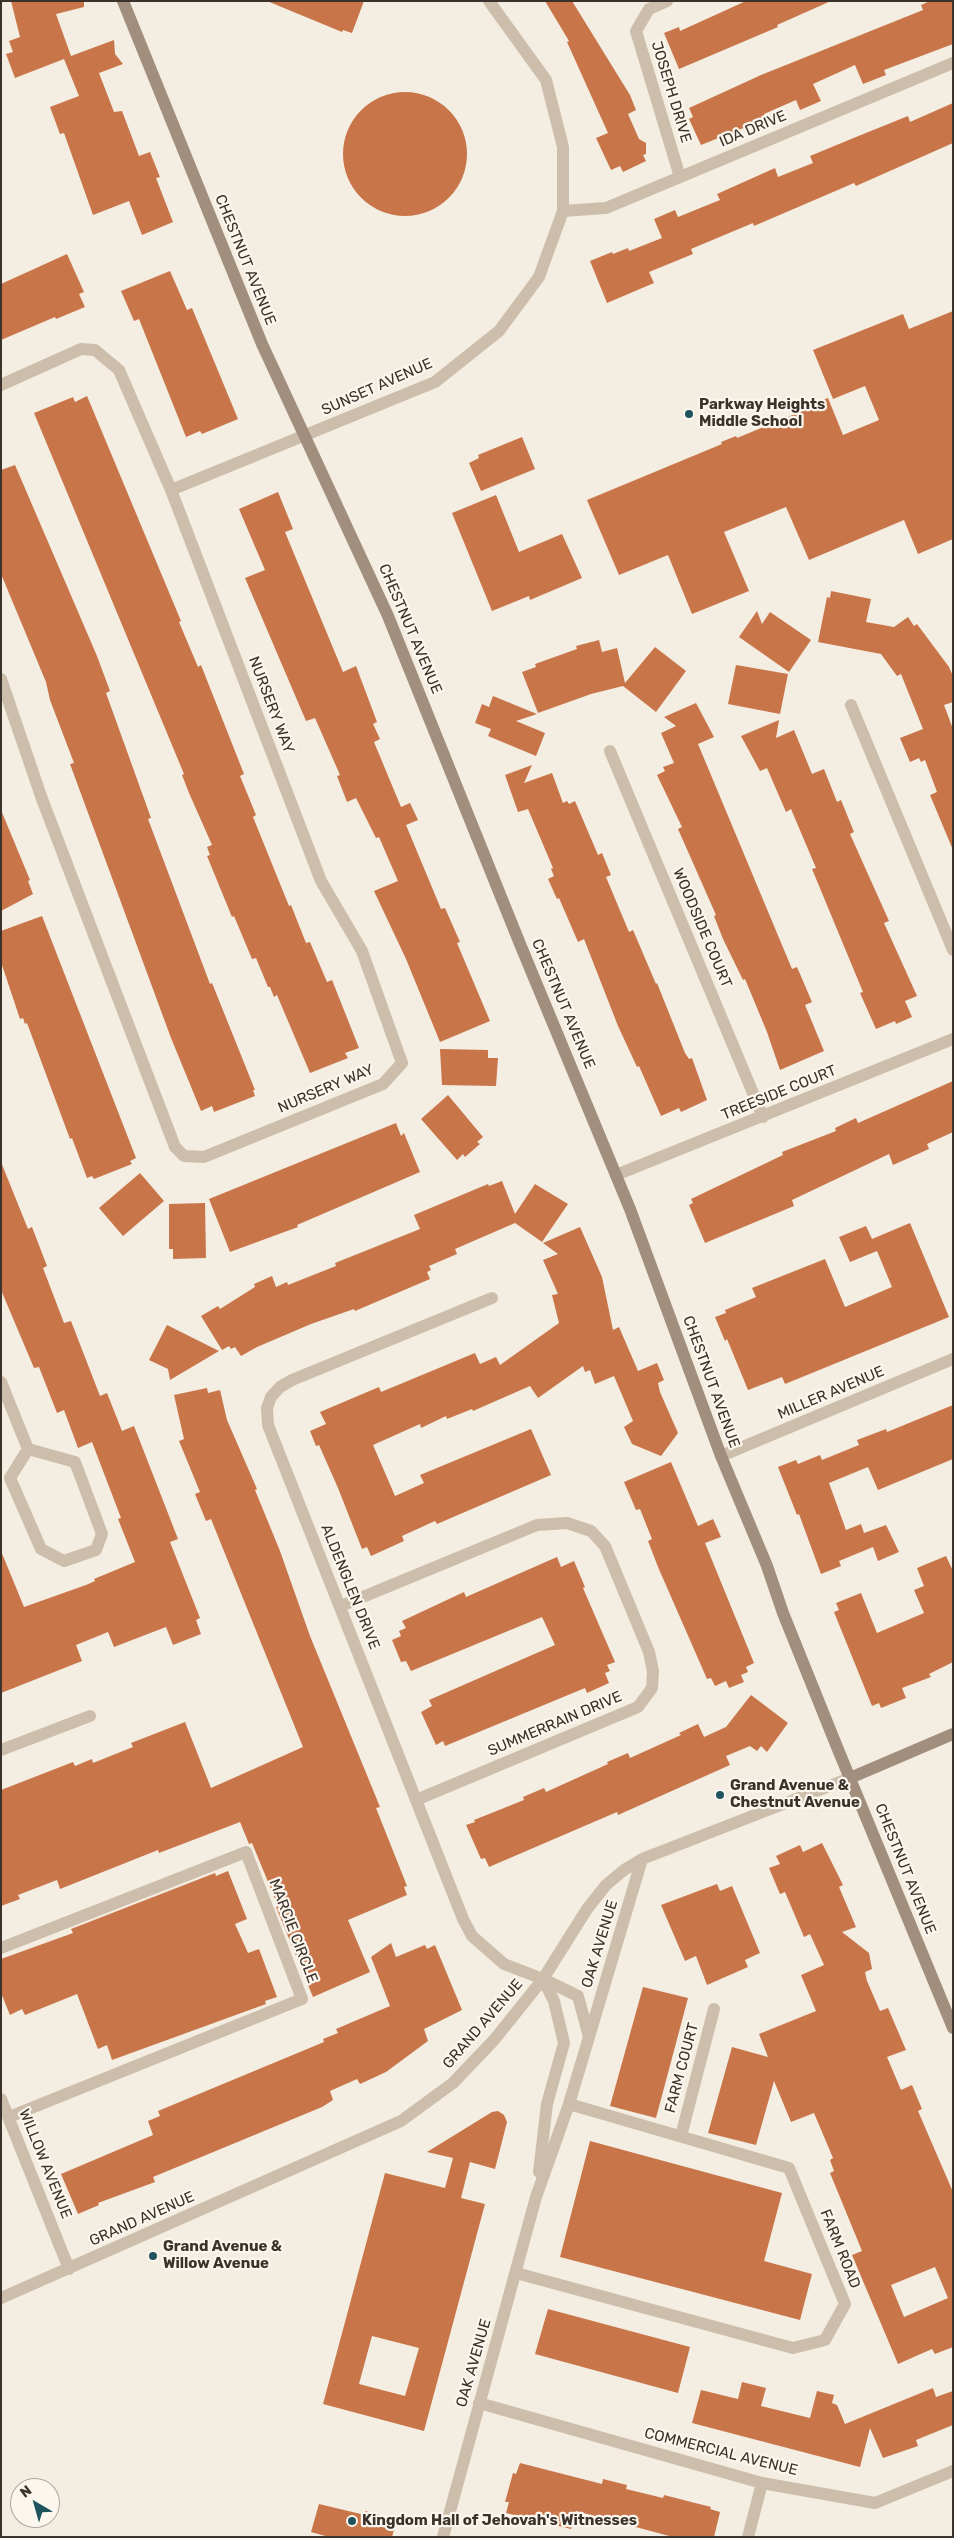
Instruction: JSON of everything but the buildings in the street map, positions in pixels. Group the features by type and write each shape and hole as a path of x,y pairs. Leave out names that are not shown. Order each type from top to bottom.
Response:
{"main road":[{"name":"CHESTNUT AVENUE","path":"123,1 262,344 306,435 388,616 516,935 616,1175 721,1456 953,2028"},
{"name":"GRAND AVENUE","path":"850,1778 953,1734"}],"street":[{"name":"SUNSET AVENUE","path":"306,435 435,382 499,331 539,277 563,211 563,146 546,80 489,1"},
{"name":"JOSEPH DRIVE","path":"667,1 649,9 636,31 680,177"},
{"name":"IDA DRIVE","path":"563,211 606,208 953,63"},
{"name":"NURSERY WAY","path":"1,385 81,349 95,350 119,370 171,490 321,881 362,951 402,1062 383,1084 204,1157 184,1156 175,1147 42,799 1,679"},
{"path":"171,490 306,435"},
{"path":"851,705 953,950"},
{"name":"WOODSIDE COURT","path":"610,751 763,1117"},
{"name":"TREESIDE COURT","path":"616,1175 953,1039"},
{"name":"ALDENGLEN DRIVE","path":"492,1298 292,1380 280,1387 271,1397 266,1408 268,1426 463,1919 472,1936 504,1964 543,1979"},
{"name":"MILLER AVENUE","path":"721,1456 953,1360"},
{"path":"1,1382 28,1449"},
{"path":"28,1449 75,1462 102,1534 96,1550 64,1561 41,1549 6,1480 28,1449"},
{"name":"SUMMERRAIN DRIVE","path":"340,1606 537,1524 567,1523 591,1531 605,1546 650,1652 653,1671 652,1688 638,1707 416,1800"},
{"path":"1,1750 90,1716"},
{"name":"GRAND AVENUE","path":"1,2298 401,2121 453,2083 494,2040 543,1979 587,1910 606,1886 624,1870 642,1860 850,1778"},
{"name":"MARCIE CIRCLE","path":"1,1948 246,1852 302,1999 9,2117"},
{"name":"OAK AVENUE","path":"443,2537 536,2197 568,2104 642,1860"},
{"name":"OAK AVENUE","path":"543,1979 578,1996 589,2037"},
{"name":"OAK AVENUE","path":"536,2197 547,2104 564,2043 554,2001 543,1979"},
{"name":"FARM COURT","path":"681,2136 714,2009"},
{"name":"WILLOW AVENUE","path":"1,2099 69,2269"},
{"name":"FARM ROAD","path":"516,2273 793,2348 825,2340 846,2304 789,2168 568,2104"},
{"name":"COMMERCIAL AVENUE","path":"479,2403 762,2482 875,2503 953,2471"},
{"path":"748,2537 762,2482"}],"place":[{"name":"Parkway Heights Middle School","path":"689,414"},
{"name":"Grand Avenue & Chestnut Avenue","path":"720,1795"},
{"name":"Grand Avenue & Willow Avenue","path":"153,2256"},
{"name":"Kingdom Hall of Jehovah's Witnesses","path":"352,2521"}]}
